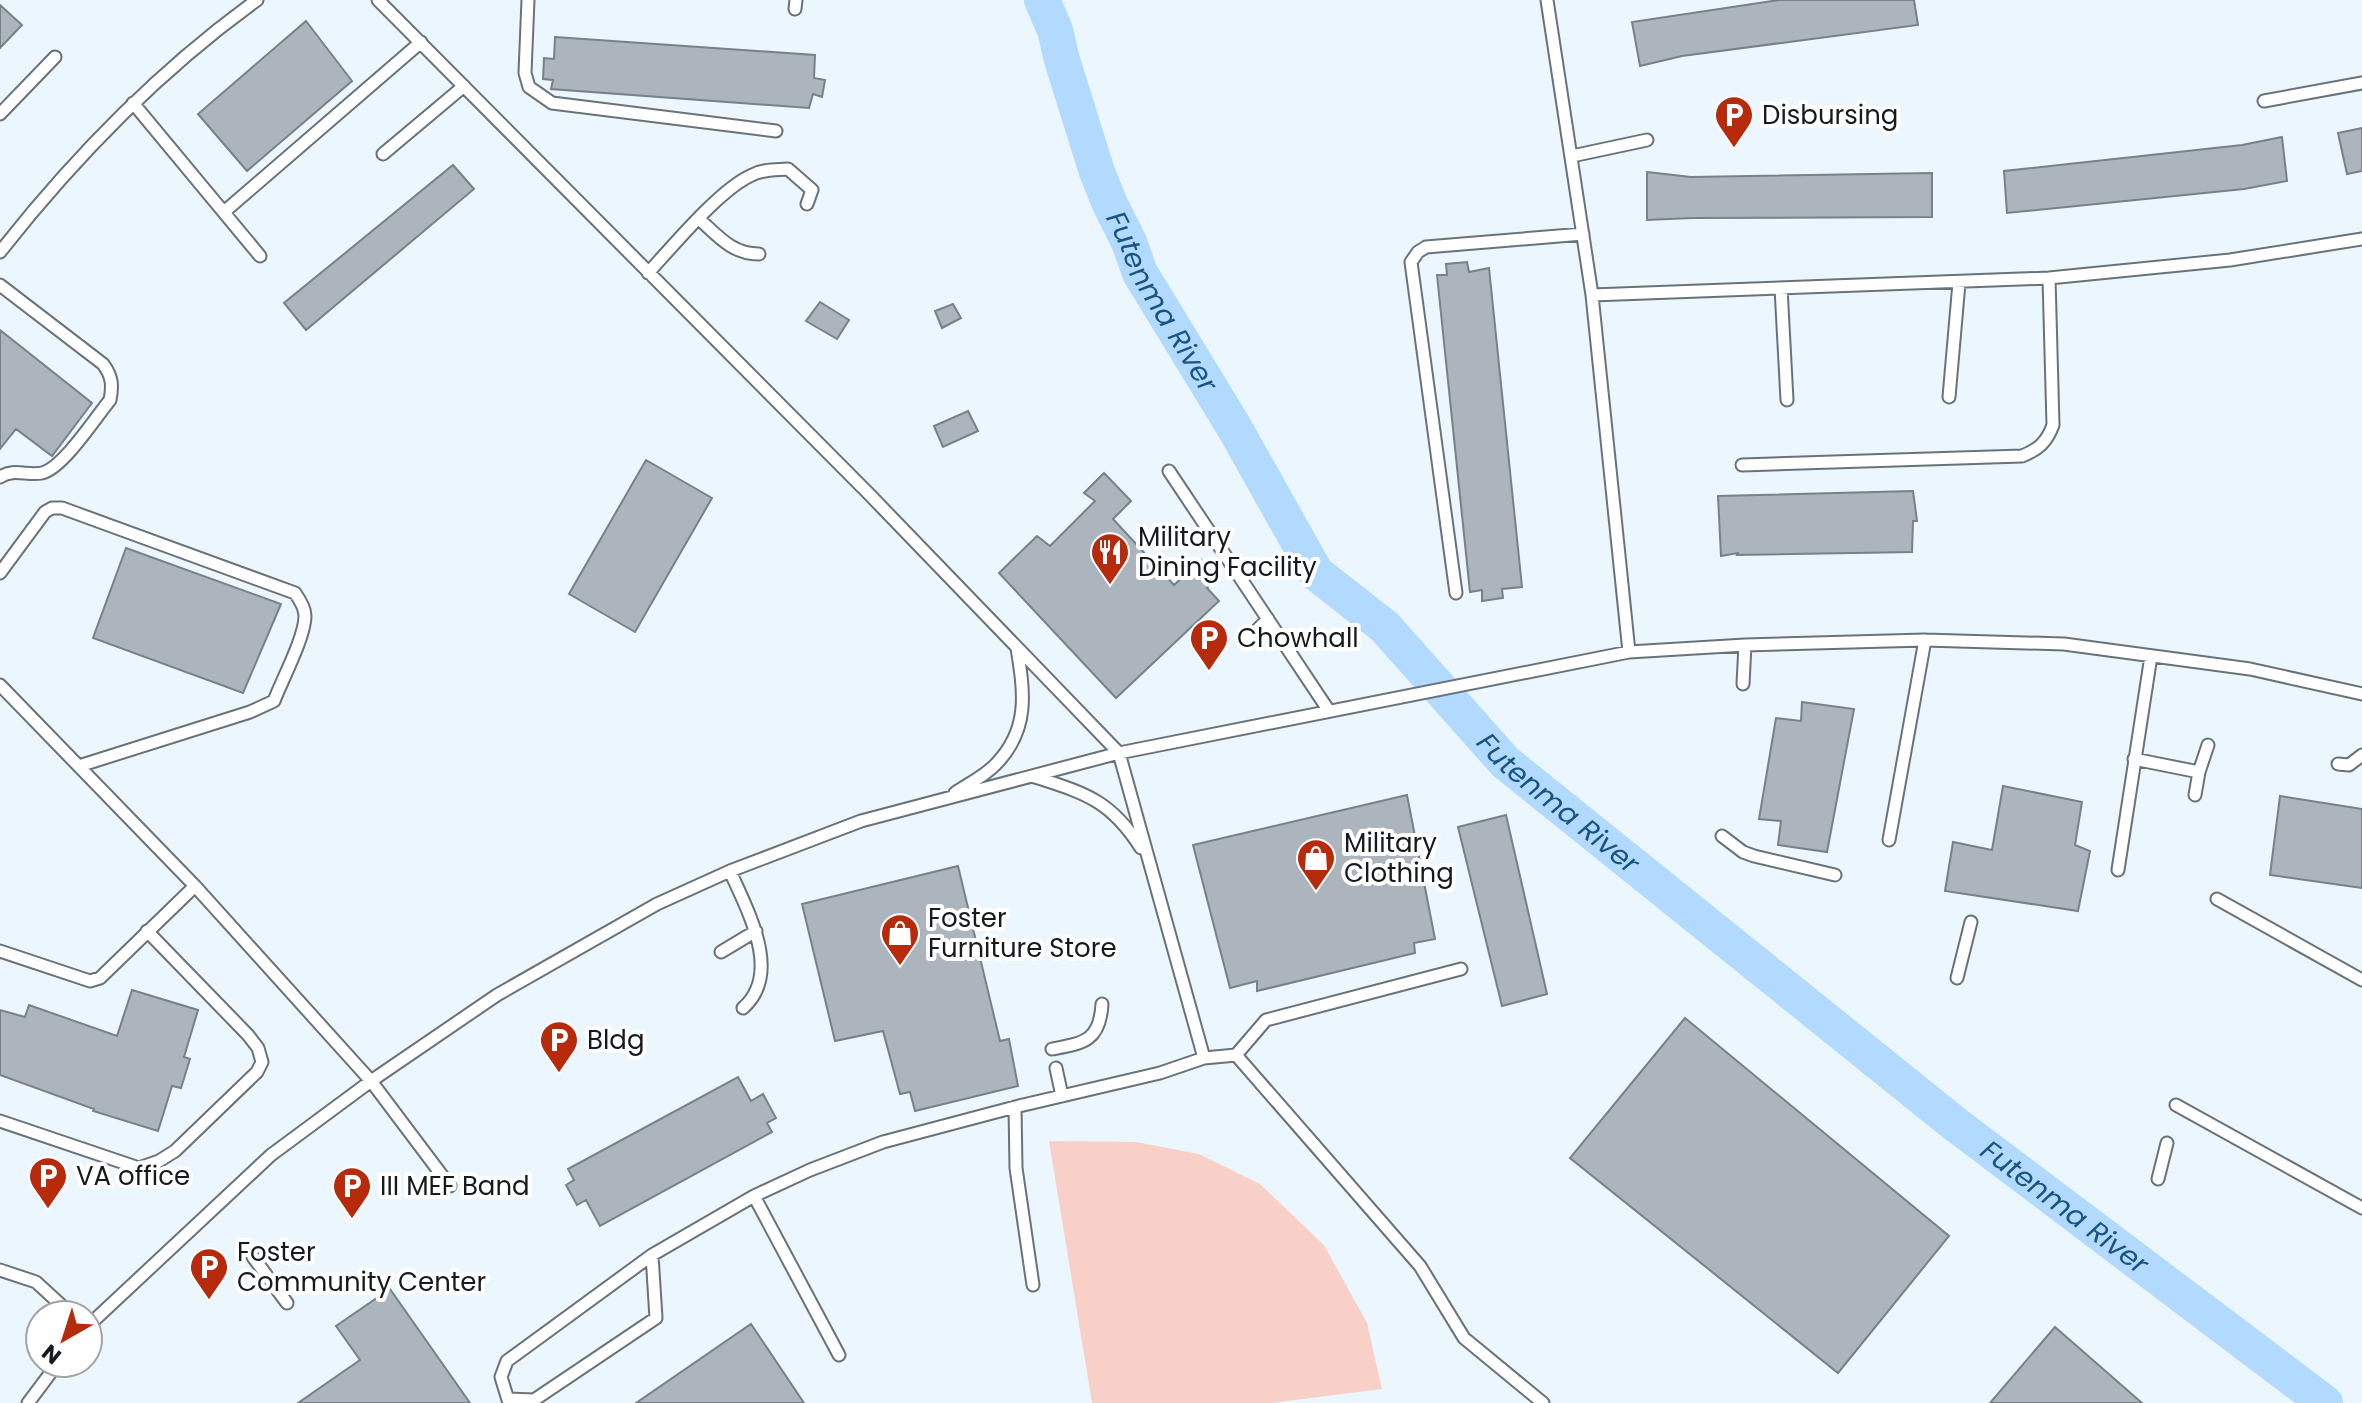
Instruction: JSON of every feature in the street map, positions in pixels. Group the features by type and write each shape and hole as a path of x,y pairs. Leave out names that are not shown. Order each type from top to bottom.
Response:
{"lane":[{"path":"0,252 33,209 133,103 221,26 257,0"},
{"path":"378,0 869,494 1119,753 1204,1058"},
{"path":"528,0 525,73 529,87 552,103 776,131"},
{"path":"1547,0 1592,295 1629,652"},
{"path":"224,212 421,42"},
{"path":"0,114 55,57"},
{"path":"2264,101 2362,83"},
{"path":"383,154 464,86"},
{"path":"133,103 260,256"},
{"path":"1572,156 1647,140"},
{"path":"648,273 699,219 734,186 753,174 788,169 812,190 807,204"},
{"path":"699,219 732,249 745,254 759,254"},
{"path":"1456,593 1411,262 1426,247 1583,234"},
{"path":"1592,295 2049,278 2230,260 2362,239"},
{"path":"1742,465 2022,456 2034,452 2049,437 2053,425 2049,278"},
{"path":"1949,397 1959,283"},
{"path":"0,285 89,352 111,375 113,388 110,400 61,462 43,473 13,471 0,477"},
{"path":"1781,288 1787,400"},
{"path":"1169,471 1329,711"},
{"path":"0,573 45,512 62,508 295,593 301,601 305,614 303,628 274,701 250,712 79,766"},
{"path":"1247,640 1268,619"},
{"path":"1889,840 1925,640"},
{"path":"104,1311 271,1155 371,1081 497,995 657,904 730,871 861,821 1119,753 1629,652 1925,640 2064,644 2250,669 2362,694"},
{"path":"1743,684 1745,645"},
{"path":"948,798 995,766 1014,741 1024,693 1017,648"},
{"path":"2118,870 2151,656"},
{"path":"0,685 195,886 371,1081 450,1186"},
{"path":"2195,795 2208,745"},
{"path":"2338,764 2349,765 2362,755"},
{"path":"2134,759 2199,772"},
{"path":"1031,776 1078,791 1113,811 1127,826 1147,858"},
{"path":"1722,836 1743,852 1754,856 1835,875"},
{"path":"730,871 756,931 762,976 752,999 743,1008"},
{"path":"0,951 90,981 100,978 195,886"},
{"path":"2217,899 2362,980"},
{"path":"1957,978 1971,922"},
{"path":"0,1121 139,1168 175,1151 257,1072 262,1062 258,1048 248,1035 147,931"},
{"path":"721,952 756,931"},
{"path":"652,1255 656,1318 534,1400 508,1401 501,1377 507,1361 652,1255 754,1196 810,1170 883,1142 1160,1073 1204,1058 1236,1055 1266,1020 1461,969"},
{"path":"1052,1049 1085,1043 1101,1019 1102,1004"},
{"path":"1236,1055 1420,1266 1464,1338 1543,1403"},
{"path":"1056,1068 1062,1096"},
{"path":"2176,1105 2362,1208"},
{"path":"1015,1107 1016,1168 1033,1285"},
{"path":"2158,1179 2167,1143"},
{"path":"754,1196 839,1355"},
{"path":"253,1257 287,1303"},
{"path":"0,1270 36,1282 55,1299"},
{"path":"28,1403 46,1379"}],"shaded area":[{"path":"1049,1141 1136,1142 1199,1154 1260,1184 1324,1245 1367,1323 1382,1389 1271,1403 1092,1403"}],"building":[{"path":"1779,0 1914,0 1918,25 1682,56 1640,66 1632,22"},
{"path":"0,5 22,25 0,48"},
{"path":"306,21 352,81 247,171 198,114"},
{"path":"555,37 815,55 814,78 825,80 822,97 813,94 809,108 551,89 553,80 543,79 544,58 554,59"},
{"path":"2362,128 2362,171 2347,174 2338,133"},
{"path":"2282,137 2287,181 2244,189 2007,213 2004,171 2242,145"},
{"path":"453,165 474,189 306,330 284,303"},
{"path":"1647,172 1691,177 1932,173 1932,217 1647,220"},
{"path":"1467,262 1469,272 1489,268 1522,587 1502,589 1503,598 1482,601 1482,590 1470,592 1437,275 1447,275 1446,264"},
{"path":"820,302 849,320 837,339 806,321"},
{"path":"953,304 961,318 942,328 935,311"},
{"path":"0,330 92,403 52,456 16,429 0,449"},
{"path":"968,411 978,431 943,447 934,426"},
{"path":"646,460 712,498 635,632 569,594"},
{"name":"Military Dining Facility","path":"1104,473 1131,501 1113,519 1174,585 1201,560 1216,577 1207,588 1219,601 1116,698 999,573 1037,536 1050,546 1095,501 1084,493"},
{"path":"1913,491 1917,521 1913,521 1912,552 1738,553 1721,556 1718,496"},
{"path":"126,548 281,604 243,693 93,638"},
{"path":"1802,702 1854,709 1827,852 1778,845 1781,821 1759,819 1776,718 1801,721"},
{"path":"2003,786 2082,802 2075,845 2090,851 2078,911 1945,891 1953,842 1992,850"},
{"name":"Military Clothing","path":"1407,795 1435,939 1414,943 1415,953 1257,991 1257,981 1230,988 1193,845"},
{"path":"2280,796 2362,809 2362,888 2270,875"},
{"path":"1506,815 1547,994 1502,1006 1458,827"},
{"name":"Foster Furniture Store","path":"958,866 1000,1041 1009,1039 1018,1086 915,1111 910,1092 900,1094 883,1031 835,1041 802,904"},
{"path":"132,990 198,1010 184,1057 190,1059 181,1088 172,1086 158,1131 93,1111 0,1075 0,1010 25,1017 29,1005 117,1036"},
{"path":"1685,1018 1949,1236 1838,1373 1570,1158"},
{"path":"738,1077 751,1101 763,1094 776,1118 767,1123 772,1132 600,1226 586,1200 577,1205 566,1185 574,1180 568,1169"},
{"path":"390,1289 470,1403 298,1403 360,1360 336,1326"},
{"path":"751,1324 804,1403 636,1403"},
{"path":"2055,1327 2142,1403 1990,1403"}],"waterway":[{"name":"Futenma River","path":"1042,0 1055,30 1097,172 1140,273 1234,427 1316,573 1385,627 1505,762 1955,1124 2325,1403"}],"place":[{"name":"Disbursing","path":"1734,149"},
{"name":"Military Dining Facility","path":"1110,586"},
{"name":"Chowhall","path":"1209,672"},
{"name":"Military Clothing","path":"1316,892"},
{"name":"Foster Furniture Store","path":"900,967"},
{"name":"Bldg","path":"559,1074"},
{"name":"VA office","path":"48,1210"},
{"name":"III MEF Band","path":"352,1220"},
{"name":"Foster Community Center","path":"209,1301"}]}
